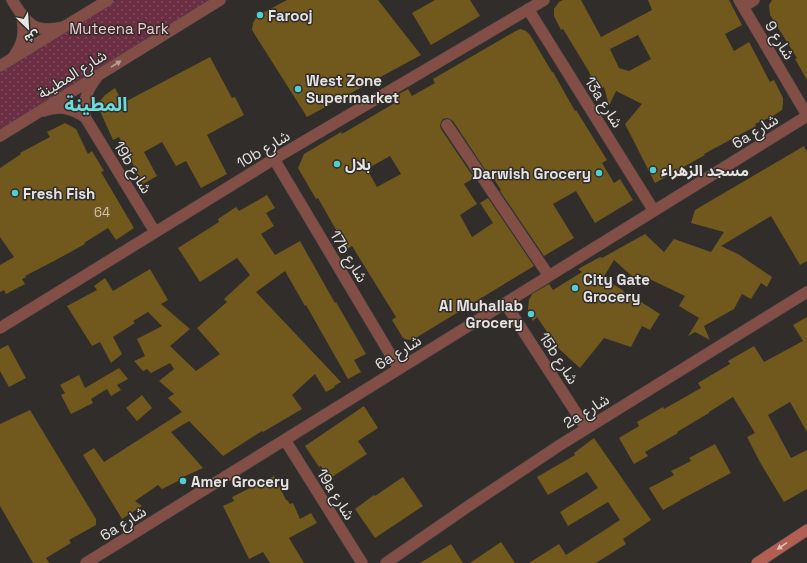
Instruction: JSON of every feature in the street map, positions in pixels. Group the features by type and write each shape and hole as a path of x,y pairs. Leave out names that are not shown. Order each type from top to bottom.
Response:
{"main road":[{"path":"757,563 807,530"}],"street":[{"path":"12,0 22,17 31,25 42,29 52,30 63,27"},
{"path":"0,66 108,0"},
{"name":"شارع المطينة","path":"0,136 220,0"},
{"name":"10b شارع","path":"0,328 274,159 544,0"},
{"path":"741,3 754,0"},
{"name":"شارع 9","path":"741,3 807,116"},
{"name":"13a شارع","path":"528,9 654,211"},
{"path":"12,59 19,50 23,39 24,28 22,17"},
{"path":"86,117 84,106 86,96 90,86 97,77"},
{"path":"39,112 51,108 63,108 75,111 86,117"},
{"name":"6a شارع","path":"86,563 807,116"},
{"name":"19b شارع","path":"86,117 155,232"},
{"path":"447,125 549,276"},
{"name":"17b شارع","path":"274,159 399,369"},
{"name":"2a شارع","path":"386,563 586,428 807,292"},
{"name":"15b شارع","path":"506,303 586,428"},
{"name":"19a شارع","path":"285,440 362,563"}],"green space":[{"name":"Muteena Park","path":"116,0 212,0 0,132 0,72"}],"building":[{"path":"287,0 378,0 421,55 307,117 252,30 253,23 257,16"},
{"path":"435,0 470,0 480,16 431,45 412,13"},
{"path":"563,0 581,0 601,37 652,10 648,0 729,0 742,25 725,34 734,51 749,42 770,82 774,80 783,98 782,110 755,124 756,126 655,183 625,124 642,104 616,91 609,106 604,87 598,90 588,70 563,29 561,30 554,16 554,9 559,2","holes":["638,35 651,59 629,71 619,68 610,49"]},
{"path":"772,0 807,0 807,80 795,59 797,58 770,15 769,5"},
{"path":"520,29 526,31 530,35 575,111 576,110 607,160 602,163 614,183 620,179 633,200 595,223 576,191 553,204 574,238 544,256 500,191 501,190 488,170 486,171 453,121 447,118 443,119 440,126 441,129 474,178 464,184 477,204 460,215 472,237 493,223 480,203 488,198 534,266 414,339 408,340 403,338 392,320 396,317 352,246 347,249 318,198 316,199 298,168 304,154 341,132 342,134 398,101 395,96 408,89 412,96 435,83 433,79","holes":["390,156 401,174 377,187 367,169"]},
{"path":"210,57 232,98 235,97 244,115 207,135 227,174 201,188 186,161 176,166 162,142 144,152 157,176 143,184 119,137 113,140 100,111 99,102 105,95 115,88 123,103"},
{"path":"65,123 76,129 88,154 92,151 104,171 101,172 134,228 116,240 108,228 84,243 85,244 25,276 26,277 22,279 25,284 6,294 4,290 0,292 0,265 14,257 0,237 0,168 21,154 20,153 50,137 47,132"},
{"path":"804,146 807,152 807,261 800,265 771,216 721,246 738,254 772,277 767,287 761,283 751,299 742,294 734,309 704,326 710,340 695,332 688,336 699,318 679,306 685,296 639,274 635,279 614,260 603,278 660,314 650,330 642,326 631,347 604,338 580,368 558,348 537,317 533,321 529,314 528,308 529,300 532,294 549,284 553,290 582,272 578,269 600,257 602,258 645,234 664,252 674,239 711,252 724,232 691,223 695,210"},
{"path":"267,195 275,208 266,213 274,226 261,234 275,255 300,241 366,354 354,360 361,372 348,379 285,271 256,292 341,382 326,392 315,374 292,395 302,409 263,432 262,431 223,456 189,421 171,432 203,468 162,489 158,485 135,501 142,506 122,519 83,455 94,448 104,462 182,412 168,398 174,394 159,381 174,369 170,363 151,373 147,369 143,371 134,361 145,356 137,339 162,326 148,312 133,321 135,323 113,337 122,354 111,363 100,342 92,346 67,306 97,290 94,286 105,278 113,291 150,269 168,300 161,304 190,329 170,346 196,371 220,354 197,328 227,302 224,299 250,275 237,258 200,282 178,248 219,222 218,219 236,207 239,211"},
{"path":"807,317 807,432 790,402 768,415 791,458 807,450 807,489 784,502 747,437 755,433 733,397 677,432 678,433 645,452 648,456 634,464 619,438 639,426 637,422 701,388 698,383 730,364 728,361 754,346 764,362 803,341 793,325"},
{"path":"8,345 26,378 9,387 0,371 0,349"},
{"path":"119,368 128,379 117,385 121,390 111,396 107,389 91,399 93,403 71,414 61,395 65,393 60,385 79,375 85,388"},
{"path":"142,395 152,408 137,421 126,408"},
{"path":"364,406 378,428 358,441 367,454 329,479 305,446"},
{"path":"30,410 96,519 96,525 69,540 71,543 46,558 49,563 33,563 0,506 0,424"},
{"path":"594,438 651,520 623,539 626,544 596,563 529,563 559,544 566,555 620,520 608,502 568,526 560,512 598,488 587,472 548,495 537,477 575,455 574,453"},
{"path":"715,444 731,473 663,510 649,488 674,475 671,471 691,461 689,458"},
{"path":"274,476 286,500 290,504 293,503 300,519 311,513 317,523 289,538 304,563 270,563 263,552 249,559 223,506 234,501 232,497"},
{"path":"403,477 423,506 375,538 355,509"},
{"path":"501,542 515,563 470,563"},
{"path":"451,544 463,563 420,563"}],"place":[{"name":"Farooj","path":"260,15"},
{"name":"West Zone Supermarket","path":"298,89"},
{"name":"بلال","path":"337,164"},
{"name":"مسجد الزهراء","path":"653,170"},
{"name":"Darwish Grocery","path":"599,173"},
{"name":"Fresh Fish","path":"15,193"},
{"name":"City Gate Grocery","path":"575,288"},
{"name":"Al Muhallab Grocery","path":"531,314"},
{"name":"Amer Grocery","path":"183,481"}],"district":[{"name":"المطينة","path":"96,104"}]}
